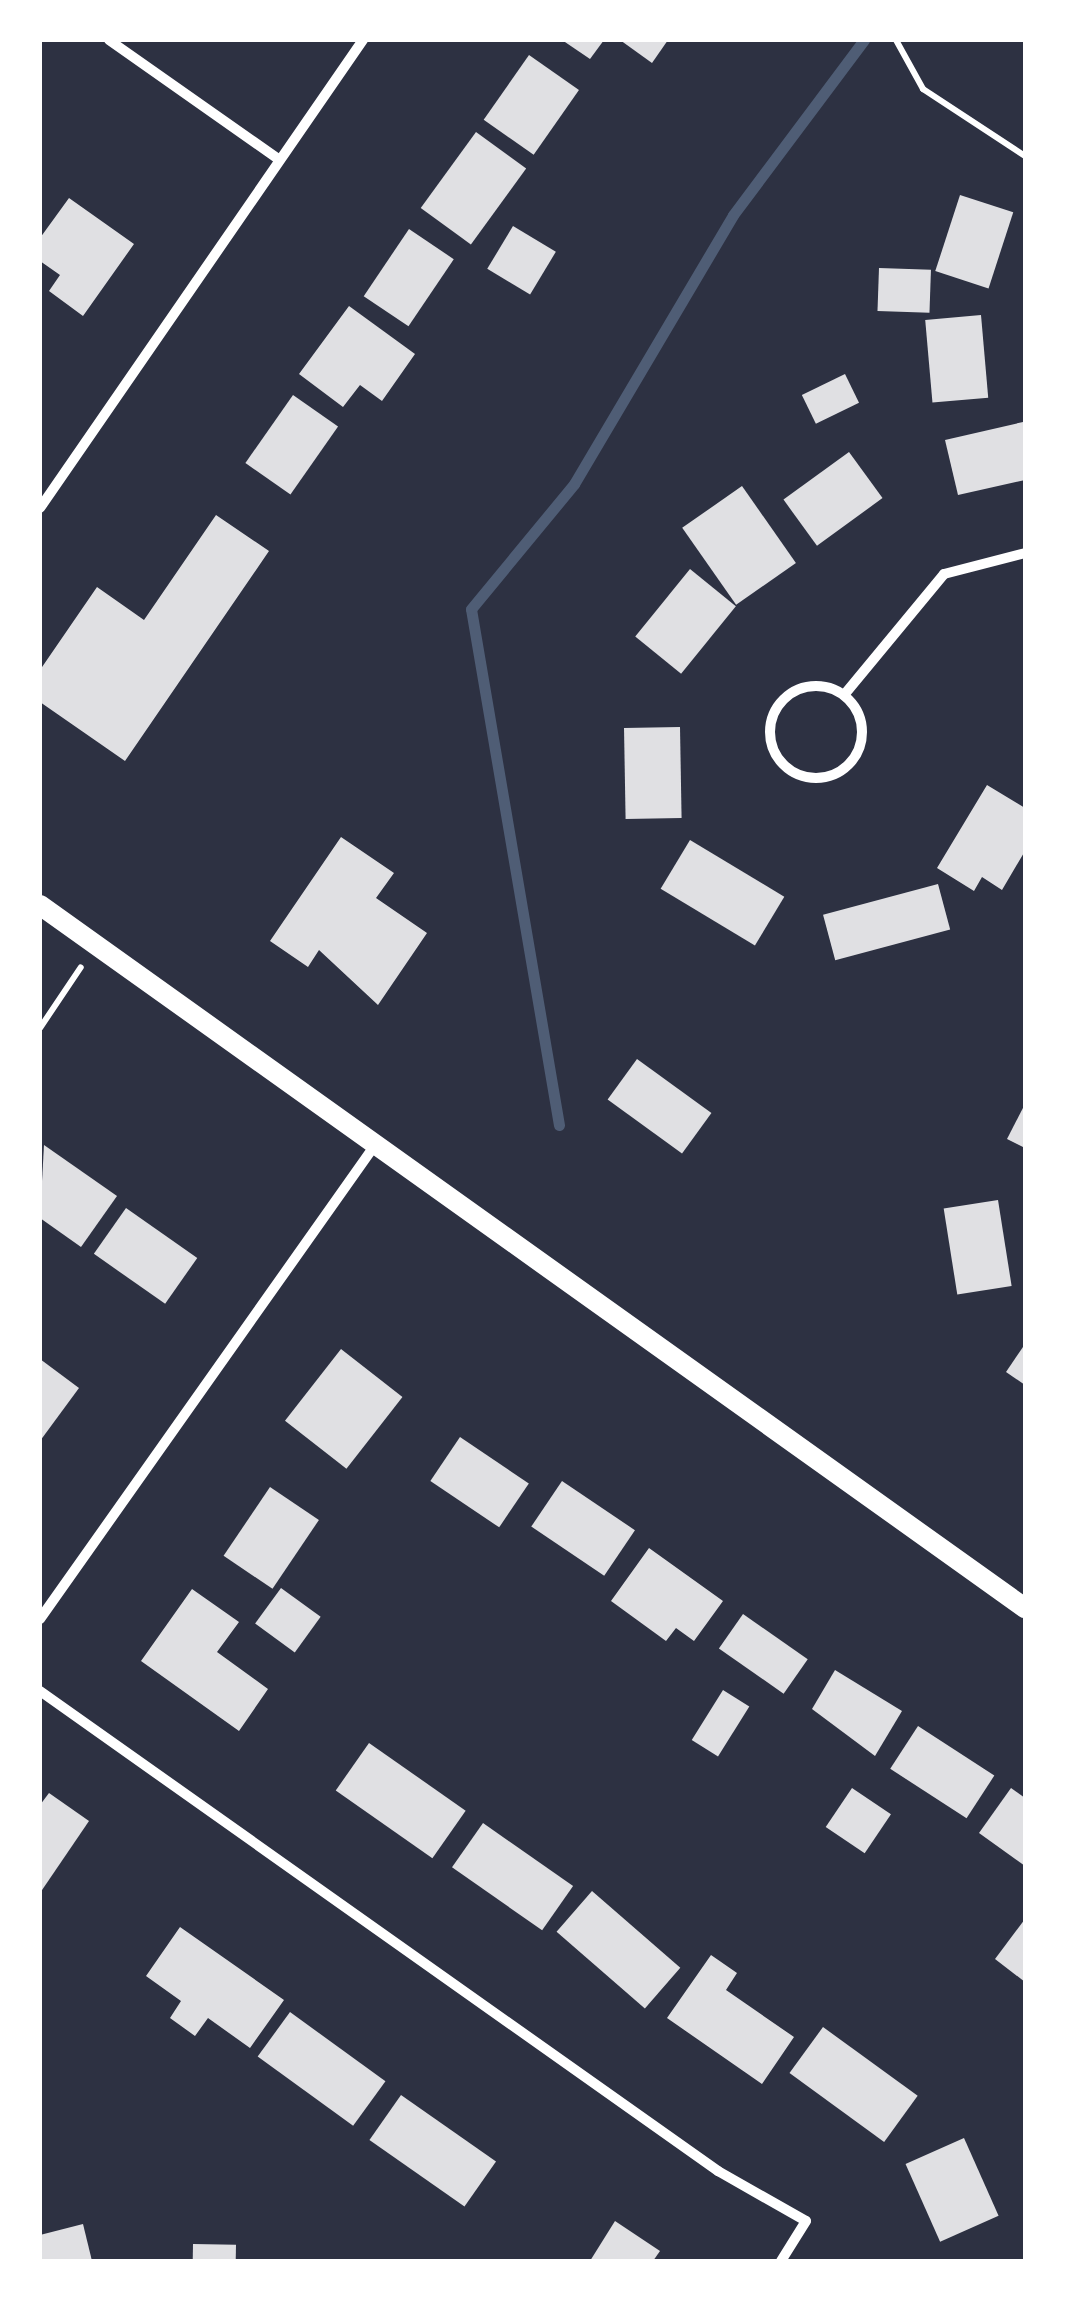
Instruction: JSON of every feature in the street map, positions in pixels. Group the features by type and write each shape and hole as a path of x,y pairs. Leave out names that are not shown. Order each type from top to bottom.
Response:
{"main road":[{"path":"40,905 1025,1608"}],"street":[{"path":"109,40 277,158"},
{"path":"40,508 277,158 363,40"},
{"path":"844,694 944,574 1025,553"},
{"path":"815,686 844,694 863,735 852,763 810,779 783,765 770,738 787,696 815,686"},
{"path":"40,1619 376,1144"},
{"path":"40,1691 718,2171 806,2221 780,2261"}],"path":[{"path":"896,40 923,89 1025,156"},
{"path":"40,1028 95,946"}],"building":[{"path":"562,40 604,40 590,59"},
{"path":"620,40 668,40 652,63"},
{"path":"529,55 579,90 534,155 484,120"},
{"path":"476,132 526,168 471,244 421,208"},
{"path":"960,195 1013,212 989,288 935,271"},
{"path":"69,198 134,244 83,316 49,291 60,275 40,261 40,238"},
{"path":"513,226 556,252 530,295 487,269"},
{"path":"409,229 454,259 408,326 364,296"},
{"path":"879,268 931,270 929,313 877,311"},
{"path":"349,306 415,354 382,401 360,385 343,407 299,374"},
{"path":"981,315 988,398 932,403 925,320"},
{"path":"845,374 859,403 816,424 802,395"},
{"path":"293,395 338,427 290,495 245,463"},
{"path":"1023,422 1025,480 958,495 945,440"},
{"path":"849,452 883,498 817,546 783,500"},
{"path":"742,486 796,563 736,605 682,528"},
{"path":"216,515 269,551 125,761 40,702 40,670 97,587 144,620"},
{"path":"690,569 736,606 681,674 635,637"},
{"path":"680,727 682,818 626,819 624,728"},
{"path":"987,785 1025,808 1025,851 1002,890 982,877 974,891 937,868"},
{"path":"341,837 394,873 376,898 427,933 378,1005 319,950 308,967 270,941"},
{"path":"690,840 784,897 755,946 661,889"},
{"path":"938,884 950,929 835,960 823,915"},
{"path":"637,1059 711,1113 682,1154 608,1099"},
{"path":"1025,1104 1025,1148 1007,1139"},
{"path":"44,1145 117,1196 81,1247 40,1218"},
{"path":"998,1200 1012,1286 957,1295 944,1209"},
{"path":"126,1208 197,1258 165,1304 94,1254"},
{"path":"1025,1344 1025,1385 1006,1372"},
{"path":"341,1349 402,1397 346,1469 285,1421"},
{"path":"40,1359 79,1388 40,1441"},
{"path":"460,1437 529,1483 499,1527 430,1481"},
{"path":"562,1481 635,1530 604,1576 531,1527"},
{"path":"270,1487 319,1520 273,1589 224,1556"},
{"path":"649,1548 723,1601 694,1641 676,1628 666,1641 611,1601"},
{"path":"281,1588 321,1617 295,1652 255,1624"},
{"path":"192,1589 239,1622 217,1652 268,1689 239,1731 141,1661"},
{"path":"743,1614 808,1659 784,1694 719,1648"},
{"path":"835,1670 902,1711 875,1756 812,1709"},
{"path":"723,1690 749,1706 718,1756 692,1740"},
{"path":"918,1726 994,1776 967,1818 890,1769"},
{"path":"369,1743 466,1811 432,1858 336,1791"},
{"path":"852,1788 891,1814 865,1853 826,1827"},
{"path":"1011,1788 1025,1798 1025,1866 979,1833"},
{"path":"49,1793 89,1821 40,1893 40,1805"},
{"path":"483,1823 573,1886 542,1930 452,1867"},
{"path":"592,1891 680,1968 645,2009 557,1932"},
{"path":"1025,1919 1025,1982 995,1959"},
{"path":"180,1927 284,2000 250,2048 208,2018 195,2036 170,2018 181,2001 146,1976"},
{"path":"711,1955 737,1973 726,1990 794,2037 762,2084 667,2018"},
{"path":"290,2012 385,2081 353,2126 258,2056"},
{"path":"823,2027 918,2096 884,2142 789,2073"},
{"path":"401,2095 496,2162 464,2207 369,2140"},
{"path":"964,2138 999,2216 940,2242 906,2164"},
{"path":"615,2221 660,2251 653,2261 590,2261"},
{"path":"83,2224 92,2261 40,2261 40,2235"},
{"path":"193,2244 236,2245 236,2261 193,2261"}],"waterway":[{"path":"559,1125 471,609 574,484 733,215 864,40"}]}
